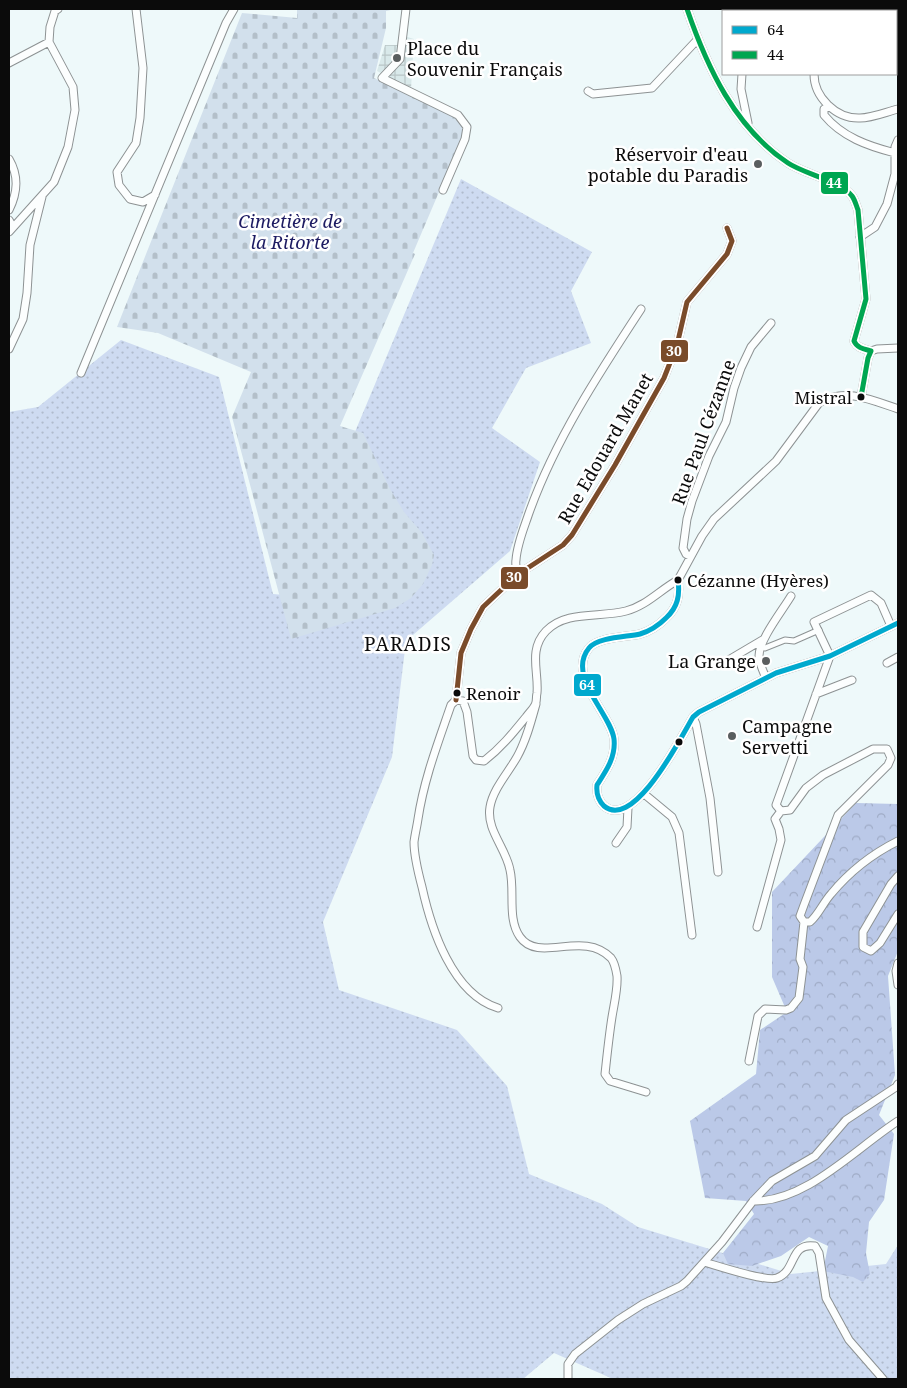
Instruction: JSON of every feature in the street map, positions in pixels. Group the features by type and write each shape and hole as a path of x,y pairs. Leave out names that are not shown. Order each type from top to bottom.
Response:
{"street":[{"path":"11,230 54,182 68,147 75,110 73,87 49,42 50,27 55,11 58,9"},
{"path":"136,9 144,68 140,118 136,143 117,172 119,185 130,199 143,202 155,195"},
{"path":"82,373 226,23 234,9"},
{"path":"406,9 400,59 382,78 458,115 467,127 465,140 443,190"},
{"path":"687,9 718,84 748,126 767,146 790,164 848,191 855,202 866,299 854,341 856,345 872,351 898,348"},
{"path":"588,90 593,94 652,88 698,39"},
{"path":"9,63 49,42"},
{"path":"742,75 741,89 748,126"},
{"path":"814,75 816,86 824,101 838,112 854,118 862,118 898,109"},
{"path":"829,106 824,109 824,115 842,132 867,145 895,153"},
{"path":"860,236 875,227 887,204 895,174 895,146 898,140"},
{"path":"9,158 17,181 15,198 9,210"},
{"path":"9,349 23,319 32,234 43,194"},
{"path":"9,220 11,230"},
{"name":"Rue Edouard Manet","path":"456,700 460,653 470,629 483,607 517,575 563,546 572,535 664,378 677,345 687,302 727,254 732,241 728,228"},
{"path":"517,575 516,561 520,540 538,488 555,453 604,366 641,310"},
{"name":"Rue Paul Cézanne","path":"690,556 686,554 683,548 687,519 692,501 709,456 726,422 741,368 751,347 771,323"},
{"path":"861,397 868,358 872,351"},
{"path":"646,1092 610,1081 605,1074 617,986 614,963 604,953 581,945 550,948 533,947 526,944 516,931 513,919 512,882 508,861 491,827 489,815 492,796 517,757 528,734 536,704 537,688 534,663 538,644 547,630 557,624 574,617 617,613 636,608 645,604 678,580 690,556 714,519 776,461 819,403 839,394 861,397 898,409"},
{"path":"678,580 678,600 669,616 642,634 598,642 589,648 583,659 583,670 593,698 612,731 614,740 613,755 597,785 597,796 606,807 613,810 628,808 643,794 662,769 699,712 766,678 830,656 895,624 881,603 871,595 814,622 830,656 776,805 781,812"},
{"path":"766,678 759,661 759,653 765,639 791,596"},
{"path":"765,648 785,640 794,641 819,630"},
{"path":"720,665 765,639"},
{"path":"887,663 898,657"},
{"path":"816,694 852,680"},
{"path":"498,1008 487,1004 460,979 442,951 428,913 416,865 414,842 431,761 451,705 456,700 463,701 467,712 473,756 480,762 484,761 503,744 536,704"},
{"path":"694,717 710,798 718,872"},
{"path":"749,1062 758,1016 765,1009 786,1010 791,1008 799,998 803,967 800,959 804,922 800,916 804,904 838,815 888,765 891,758 887,749 874,749 823,775 806,788 790,810 781,812 775,819 781,840 757,927"},
{"path":"643,794 672,817 679,833 692,935"},
{"path":"616,843 627,827 628,808"},
{"path":"804,922 810,922 818,915 830,896 865,860 898,841"},
{"path":"898,876 891,884 864,932 863,947 871,951 880,943 898,914"},
{"path":"898,963 896,971 898,985"},
{"path":"568,1379 568,1364 575,1354 618,1320 643,1304 681,1286 704,1262 753,1201 772,1181 815,1156 846,1120 898,1084"},
{"path":"753,1201 765,1202 812,1184 898,1121"},
{"path":"704,1262 758,1278 775,1279 783,1276 800,1248 807,1245 815,1246 819,1253 826,1298 850,1340 883,1379"}],"shaded area":[{"name":"Place du Souvenir Français","path":"404,36 414,39 411,89 377,71 385,45 398,45"},
{"path":"461,179 592,252 571,291 591,343 526,368 492,428 540,462 510,551 406,641 392,757 323,922 339,990 457,1030 507,1086 529,1174 602,1204 638,1227 791,1274 886,1264 898,1245 898,1379 613,1379 554,1353 523,1379 9,1379 9,412 38,407 121,340 219,377 273,594 342,600 352,439"}],"green space":[{"name":"Cimetière de la Ritorte","path":"297,9 391,9 386,11 386,28 374,78 456,117 463,127 462,138 413,253 415,254 340,426 363,433 390,489 404,512 422,533 434,555 432,565 423,584 411,598 395,608 291,639 232,417 251,372 158,333 117,327 242,13 297,18"},
{"path":"856,803 898,804 898,951 888,976 895,1075 879,1115 894,1134 884,1200 869,1222 866,1253 870,1274 863,1282 853,1277 823,1271 828,1246 809,1237 781,1256 752,1266 728,1264 723,1253 754,1214 746,1201 705,1198 690,1121 756,1074 760,1030 787,1012 772,977 772,892"}],"transit line":[{"name":"44","path":"687,9 704,53 725,95 753,132 769,149 788,163 840,186 855,201 858,210 866,299 854,341 859,347 871,351 861,397"},
{"name":"30","path":"456,700 461,653 483,607 517,575 563,545 572,535 615,465 664,378 677,345 687,302 727,254 732,241 727,228"},
{"name":"64","path":"678,580 679,591 676,605 660,623 640,634 613,638 593,644 583,659 586,683 606,718 614,739 612,758 597,785 597,794 604,806 616,810 629,805 642,794 667,761 693,717 699,712 776,673 830,656 898,623"}],"place":[{"name":"Place du Souvenir Français","path":"397,58"},
{"name":"Réservoir d'eau potable du Paradis","path":"758,164"},
{"name":"Mistral","path":"861,397"},
{"name":"Cézanne (Hyères)","path":"678,580"},
{"name":"La Grange","path":"766,661"},
{"name":"Renoir","path":"457,693"},
{"name":"Campagne Servetti","path":"732,736"}],"district":[{"name":"PARADIS","path":"408,644"}]}
